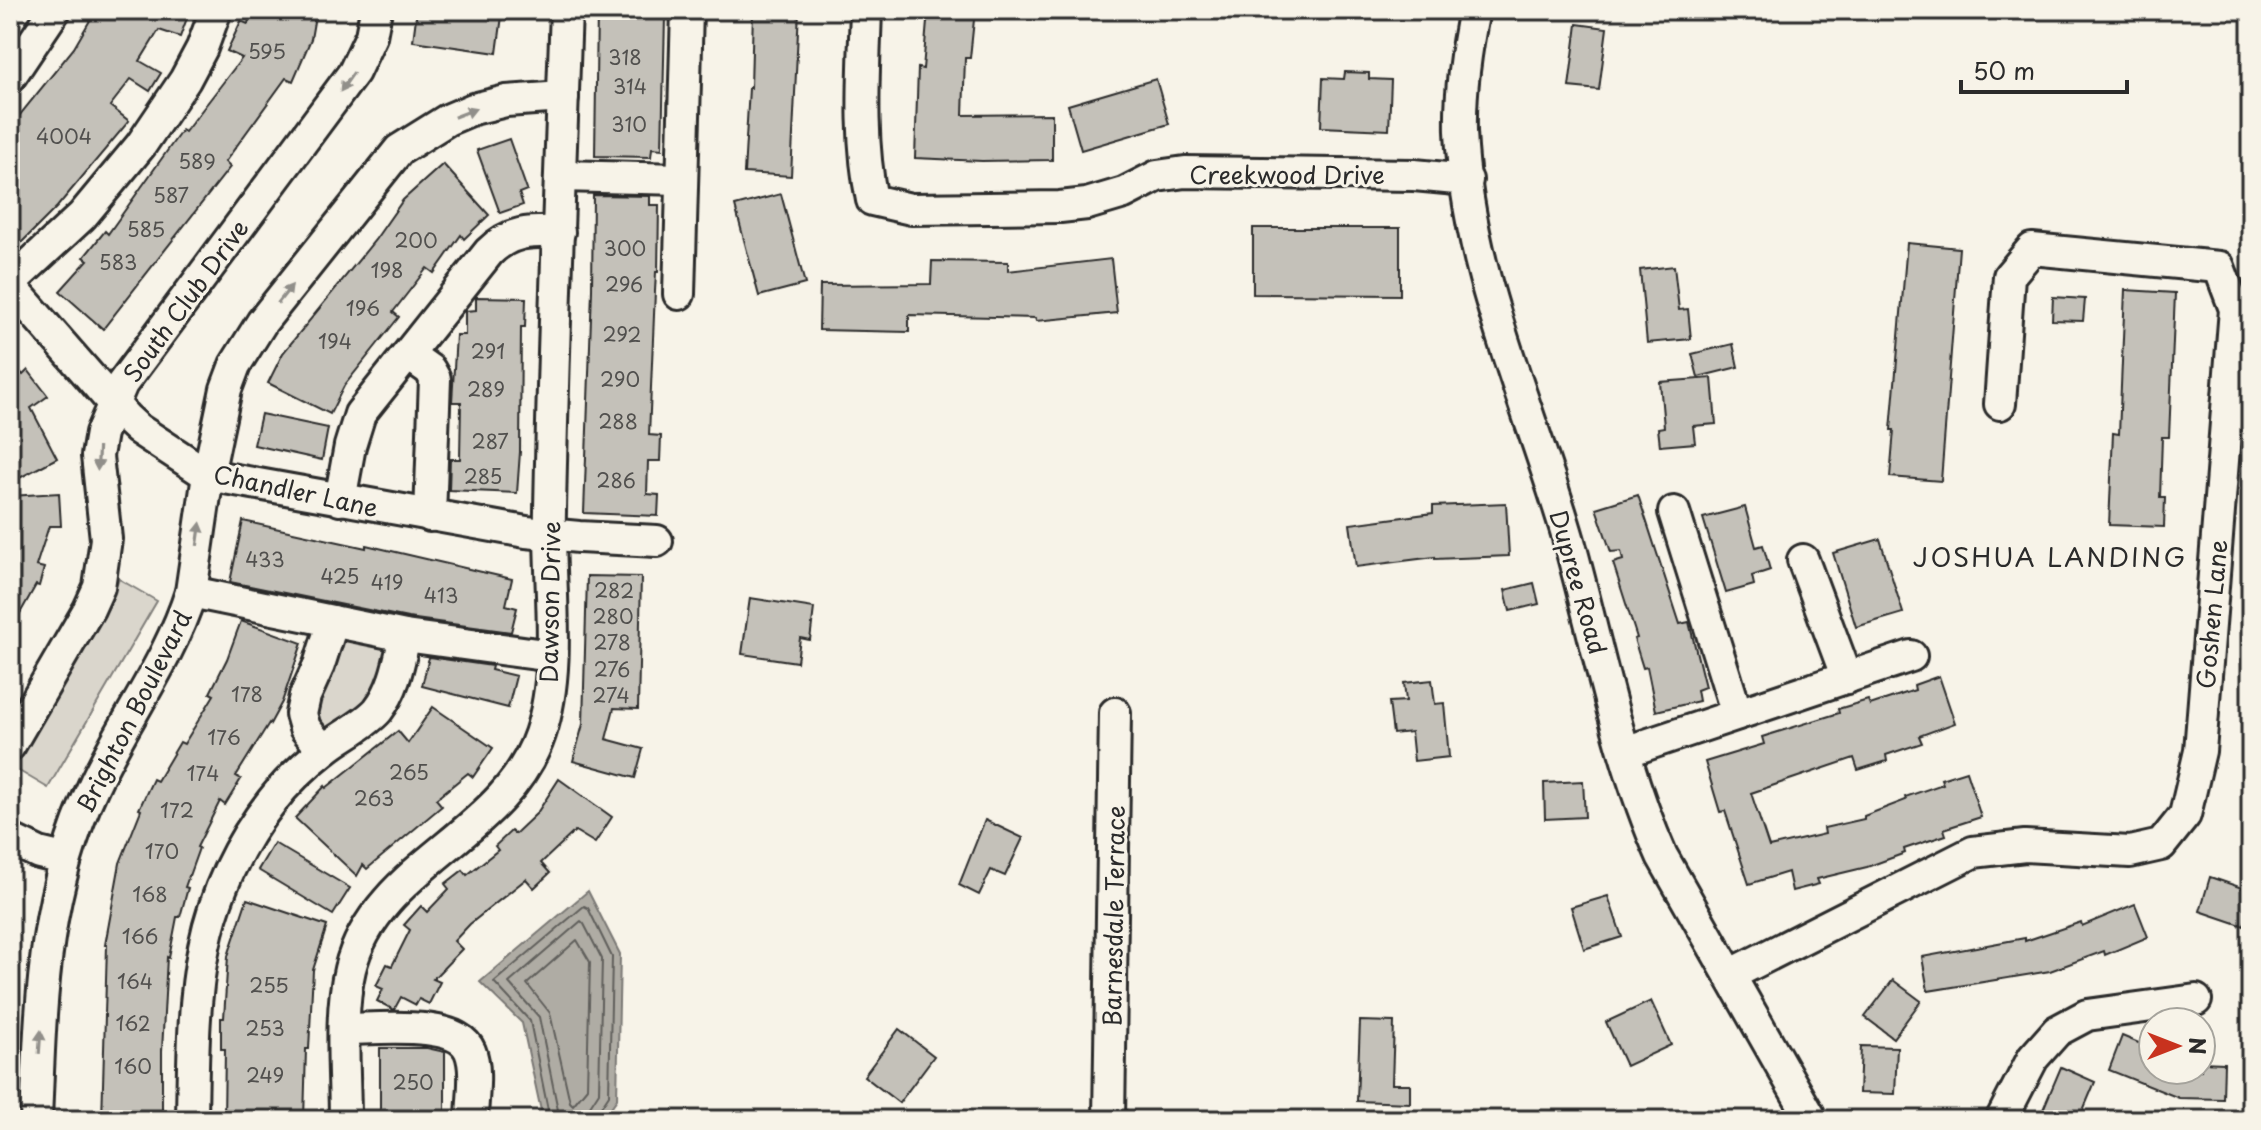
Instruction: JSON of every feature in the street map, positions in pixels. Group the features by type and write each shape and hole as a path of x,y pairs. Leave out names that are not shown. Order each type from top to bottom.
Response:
{"street":[{"path":"10,77 55,10"},
{"path":"10,284 82,216 141,145 185,80 202,48 216,10"},
{"name":"South Club Drive","path":"10,745 99,587 106,539 97,456 101,433 122,384 354,72 371,36 376,10"},
{"name":"Dawson Drive","path":"345,1120 345,1029 350,970 370,924 402,884 487,814 519,777 540,734 546,710 552,656 550,534 566,10"},
{"path":"679,294 687,10"},
{"name":"Creekwood Drive","path":"866,10 863,121 865,163 872,200 911,209 1060,207 1087,204 1124,193 1157,176 1185,172 1414,175 1467,180"},
{"name":"Dupree Road","path":"1474,10 1462,90 1461,131 1486,283 1564,523 1644,815 1662,856 1810,1120"},
{"name":"Brighton Boulevard","path":"36,1120 47,944 64,859 93,786 173,641 191,592 208,475 226,389 245,348 399,150 447,120 473,109 506,101 563,97"},
{"path":"561,176 681,179"},
{"path":"340,500 350,446 360,414 372,396 409,355 500,241 526,231 559,232"},
{"name":"Goshen Lane","path":"1730,975 1973,852 2025,846 2130,852 2161,845 2185,815 2200,751 2235,309 2219,267 2032,249 2009,276 2000,404"},
{"name":"Chandler Lane","path":"10,284 138,429 208,475 430,516 550,534 657,541"},
{"path":"409,355 430,370 435,379 430,516"},
{"path":"1674,512 1737,714"},
{"path":"1803,560 1847,678"},
{"path":"191,592 405,636 552,656"},
{"path":"323,750 305,728 301,714 333,621"},
{"path":"192,1120 195,988 207,924 233,861 272,801 323,750 377,711 395,682 405,636"},
{"path":"1625,752 1911,656"},
{"name":"Barnesdale Terrace","path":"1109,1120 1115,713"},
{"path":"10,839 39,853 64,859"},
{"path":"2001,1120 2033,1058 2057,1031 2087,1015 2196,1000"},
{"path":"345,1029 436,1030 452,1033 462,1040 470,1049 473,1062 472,1120"}],"shaded area":[{"path":"119,579 157,601 48,788 14,768 108,608"},
{"path":"337,638 390,642 386,685 330,737 309,722"}],"water":[{"path":"588,891 620,954 617,1099 602,1120 543,1120 522,1023 480,982"}],"building":[{"path":"96,10 164,10 187,18 180,37 159,30 140,61 161,73 150,91 131,79 110,106 129,121 57,207 19,245 10,236 10,127 74,48"},
{"path":"251,10 316,10 311,39 293,81 286,78 225,162 230,167 103,329 60,291 88,260 84,257 105,231 108,234 182,130 185,132 242,58 227,51 241,21 248,24"},
{"path":"417,10 460,10 502,16 497,53 413,41"},
{"path":"597,10 655,10 655,16 665,16 662,149 652,148 651,157 595,156"},
{"path":"753,10 799,10 791,176 744,173"},
{"path":"928,10 975,10 970,58 965,58 963,115 1052,114 1052,160 915,158 918,68 923,69"},
{"path":"1577,24 1607,28 1599,90 1569,87"},
{"path":"1345,72 1369,73 1369,79 1391,80 1389,130 1321,127 1323,78 1344,79"},
{"path":"1156,79 1169,124 1081,150 1068,105"},
{"path":"509,139 527,190 519,193 523,205 500,213 477,150"},
{"path":"443,164 489,215 464,239 461,235 434,273 427,268 393,312 399,317 344,386 330,414 268,383 283,353 375,240 403,200"},
{"path":"781,194 805,284 759,296 735,206"},
{"path":"593,195 650,196 650,205 659,205 649,435 661,436 660,461 648,461 647,494 659,495 658,516 584,513"},
{"path":"1253,228 1400,228 1400,295 1253,294"},
{"path":"1907,243 1959,248 1941,481 1890,477 1894,430 1891,430"},
{"path":"1111,259 1117,313 1036,321 1035,318 909,315 909,332 819,330 820,285 931,284 932,261 1008,262 1008,271"},
{"path":"1674,266 1679,310 1688,309 1691,339 1647,343 1640,270"},
{"path":"2125,290 2175,293 2169,437 2162,437 2160,498 2165,498 2164,527 2109,525 2113,433 2119,434"},
{"path":"476,297 526,298 525,327 521,327 517,493 449,490 450,459 460,459 461,402 452,402 456,335 465,335 465,311 476,310"},
{"path":"2053,297 2085,299 2083,321 2052,320"},
{"path":"1733,344 1738,367 1698,377 1692,354"},
{"path":"10,360 23,375 28,370 48,396 31,408 57,458 10,483"},
{"path":"1712,378 1716,424 1693,426 1695,443 1660,446 1658,428 1664,427 1660,382"},
{"path":"261,414 328,428 322,460 254,445"},
{"path":"59,493 61,526 49,526 36,566 44,568 39,586 36,585 10,631 10,496"},
{"path":"1638,495 1680,624 1689,622 1705,687 1697,690 1699,701 1656,711 1647,667 1643,668 1634,639 1637,638 1613,563 1623,560 1621,551 1611,552 1596,508"},
{"path":"1506,503 1509,556 1435,557 1356,567 1350,524 1433,513 1433,506"},
{"path":"1745,507 1756,547 1763,545 1770,570 1752,576 1754,585 1726,593 1703,518"},
{"path":"243,521 366,548 366,545 512,579 506,605 517,608 511,632 408,618 230,582"},
{"path":"1880,539 1903,613 1856,627 1833,553"},
{"path":"587,576 641,577 638,709 614,708 606,739 643,749 635,778 573,761 583,724"},
{"path":"1534,583 1539,604 1510,611 1505,590"},
{"path":"750,598 814,608 810,640 800,638 797,662 742,654"},
{"path":"241,621 302,643 282,702 236,776 241,779 225,805 220,801 197,847 185,887 188,888 167,957 162,1120 102,1120 105,945 120,863 153,779 157,781 180,742 184,744 214,695 210,693"},
{"path":"429,657 492,666 491,670 516,676 508,708 422,686"},
{"path":"1939,676 1955,723 1919,736 1922,743 1886,755 1887,761 1858,770 1854,758 1751,793 1769,847 1825,834 1824,828 1864,819 1864,816 1906,800 1905,797 1943,784 1941,779 1966,771 1981,817 1944,829 1946,835 1904,849 1905,853 1867,867 1817,879 1819,884 1792,891 1788,872 1749,884 1725,811 1720,812 1705,762 1764,744 1762,737 1839,713 1838,709 1868,700 1870,705 1915,690 1914,685"},
{"path":"1432,680 1435,704 1444,703 1449,757 1414,761 1411,732 1393,734 1389,702 1406,701 1404,683"},
{"path":"433,707 493,748 473,777 468,773 436,799 442,806 367,869 363,865 357,876 295,818 325,786 398,731 408,743"},
{"path":"559,779 612,817 595,843 575,831 541,863 550,873 534,888 526,879 470,924 454,941 462,949 433,979 440,982 429,1004 419,999 416,1005 401,997 394,1010 377,1001 383,989 376,986 387,964 392,966 410,930 404,925 421,906 427,912 449,889 445,884 463,870 467,875 498,850 495,846 511,831 515,834 537,813"},
{"path":"1583,781 1585,817 1545,819 1544,783"},
{"path":"985,820 1023,838 1005,876 991,870 979,895 959,885"},
{"path":"274,843 350,888 333,915 258,870"},
{"path":"2210,877 2251,891 2251,906 2244,926 2200,911"},
{"path":"1608,896 1622,937 1584,949 1571,907"},
{"path":"247,899 327,926 313,970 304,1120 224,1120 225,1049 221,1049 221,1018 224,1018 228,956"},
{"path":"2135,904 2148,937 2105,955 2104,951 2050,971 1928,991 1922,957 2025,938 2025,941 2081,922 2082,926"},
{"path":"1893,980 1921,1001 1893,1038 1865,1017"},
{"path":"1651,1001 1671,1045 1626,1066 1606,1022"},
{"path":"1360,1021 1394,1022 1392,1084 1410,1084 1410,1103 1357,1101"},
{"path":"899,1029 934,1056 899,1103 864,1076"},
{"path":"2122,1036 2137,1042 2137,1081 2109,1070"},
{"path":"1861,1046 1897,1047 1895,1094 1859,1093"},
{"path":"380,1048 427,1048 445,1052 445,1120 380,1120"},
{"path":"2217,1063 2224,1063 2223,1099 2179,1098 2149,1086 2217,1086"},
{"path":"2061,1067 2095,1082 2079,1120 2060,1120 2042,1112"}],"district":[{"name":"JOSHUA LANDING","path":"2050,556"}]}
